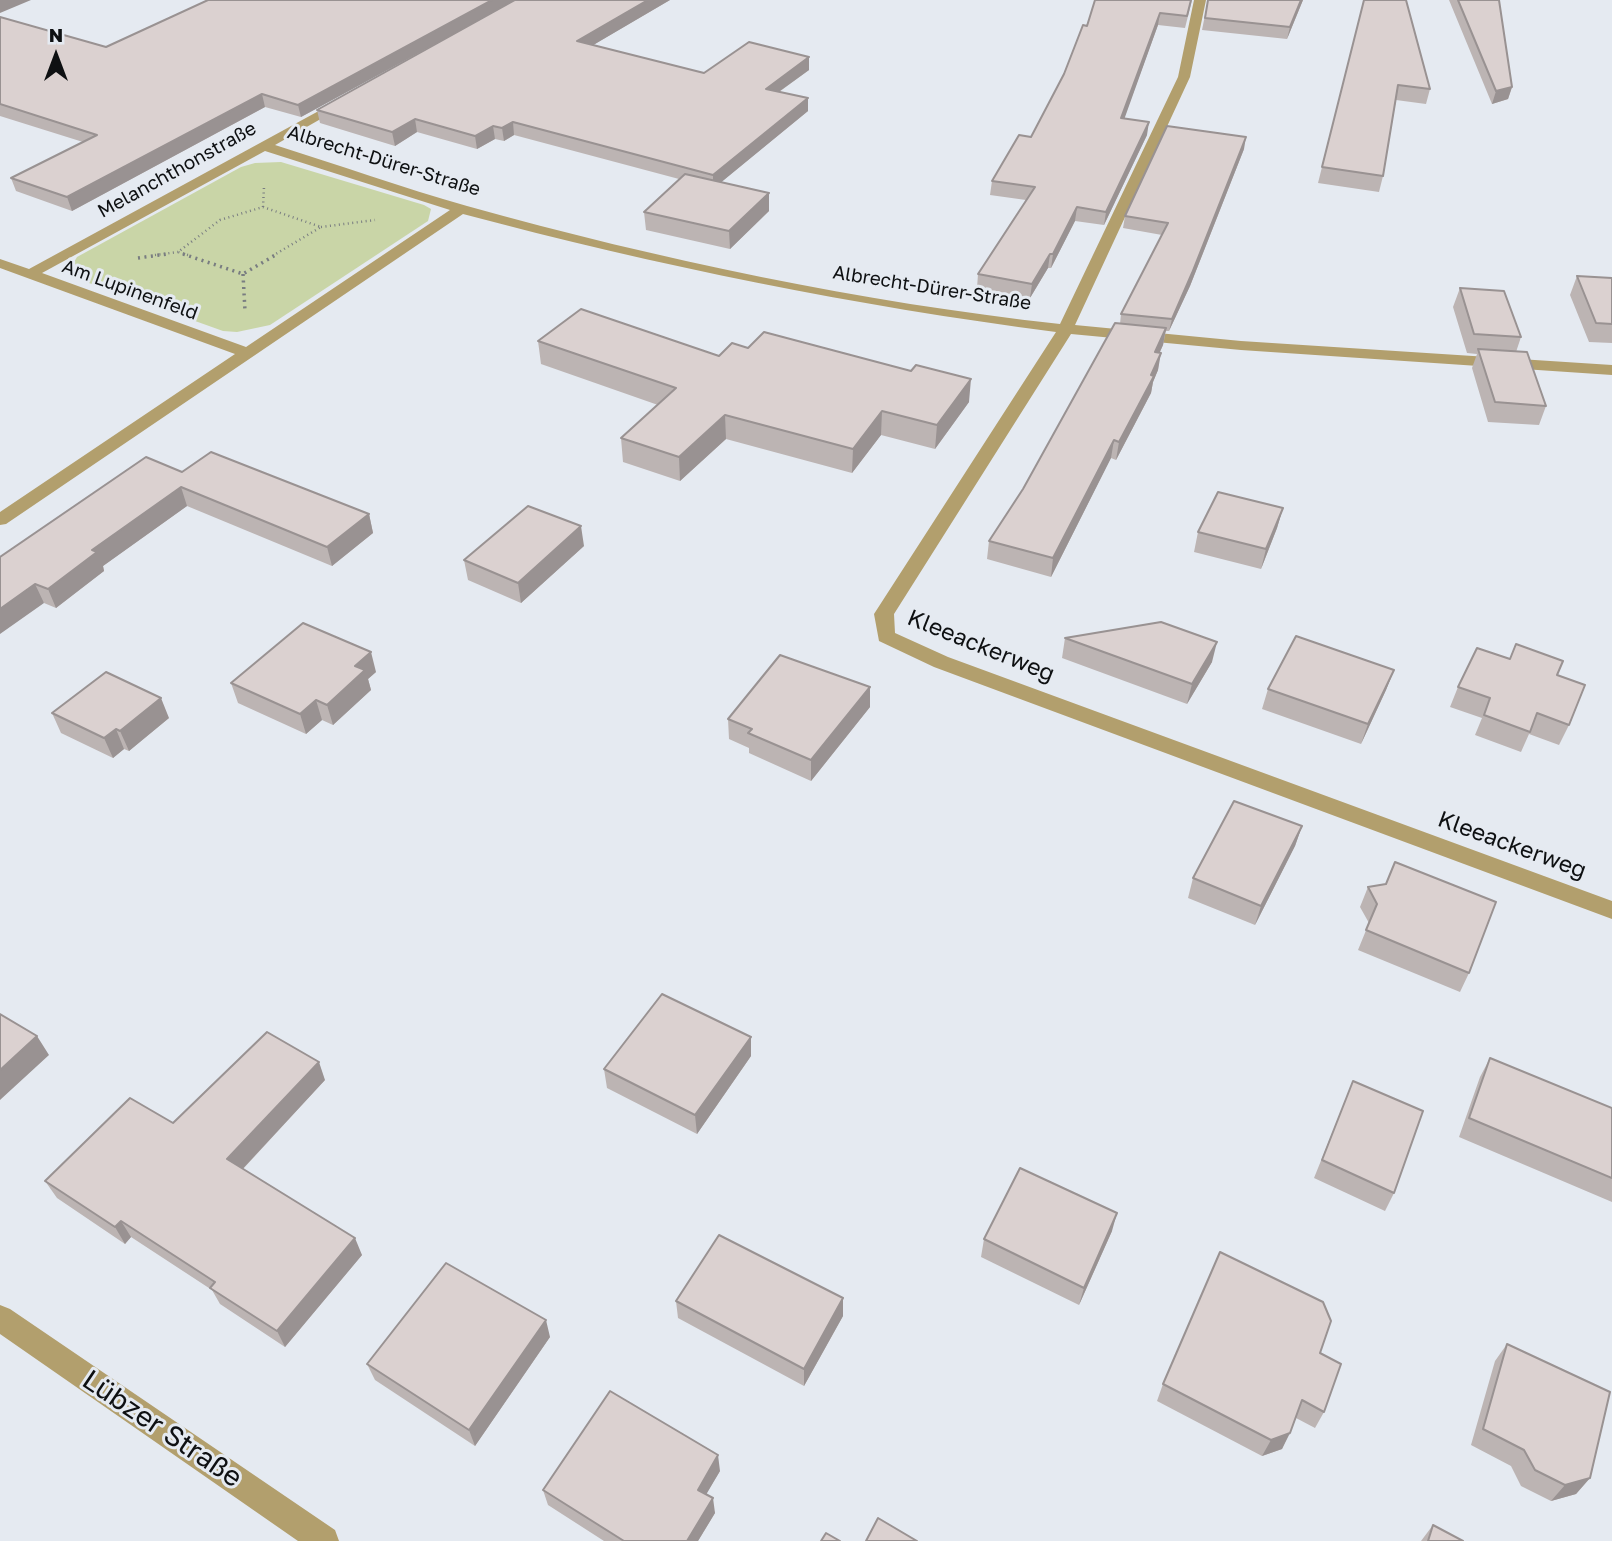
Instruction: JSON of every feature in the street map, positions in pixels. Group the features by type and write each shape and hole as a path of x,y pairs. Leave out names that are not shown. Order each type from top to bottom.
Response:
{"street":[{"name":"Kleeackerweg","path":"1200,0 1184,77 1058,344 884,614 886,636 941,662 1612,910"},
{"name":"Melanchthonstraße","path":"30,274 348,100"},
{"name":"Albrecht-Dürer-Straße","path":"264,146 461,209 648,256 788,286 1063,329 1250,347 1612,370"},
{"path":"0,520 461,209"},
{"name":"Am Lupinenfeld","path":"0,263 247,353"},
{"name":"Lübzer Straße","path":"0,1318 324,1541"}],"path":[{"path":"321,227 263,207 227,216 211,226 194,244 178,252 243,274 321,227 383,219"},
{"path":"243,274 245,313"}],"green space":[{"path":"281,162 424,205 431,209 428,221 270,325 237,332 223,331 75,278 70,269 77,257 241,167 255,163"}],"building":[{"path":"208,0 492,0 298,105 262,94 67,197 11,178 97,135 0,104 0,17 106,47"},
{"path":"515,0 648,0 577,41 704,73 749,42 809,57 766,89 808,98 713,175 513,122 502,128 493,126 475,136 415,119 392,132 317,110"},
{"path":"1095,0 1191,0 1187,16 1160,13 1121,118 1149,122 1106,212 1077,207 1053,254 1050,254 1032,284 978,274 1035,187 992,181 1019,135 1031,137 1064,74 1083,25 1087,26"},
{"path":"1208,0 1301,0 1290,27 1205,18"},
{"path":"1364,0 1406,0 1430,89 1398,85 1383,176 1322,167"},
{"path":"1458,0 1499,0 1512,87 1496,91"},
{"path":"1167,126 1246,137 1172,319 1121,314 1168,223 1125,216"},
{"path":"685,174 769,193 729,231 644,212"},
{"path":"1577,276 1612,278 1612,324 1596,323"},
{"path":"1460,288 1504,291 1521,337 1474,334"},
{"path":"581,309 719,356 732,343 748,348 764,332 911,371 916,365 971,379 937,425 882,411 853,449 725,415 679,457 621,438 676,388 538,341"},
{"path":"1115,323 1166,328 1155,352 1161,353 1151,375 1154,376 1119,442 1114,440 1053,558 989,541 1023,489"},
{"path":"1478,349 1527,352 1546,406 1495,402"},
{"path":"211,452 369,514 327,547 181,487 92,550 97,552 48,589 35,584 0,609 0,557 146,457 182,472"},
{"path":"1218,492 1283,508 1266,549 1198,532"},
{"path":"528,506 581,526 518,583 464,560"},
{"path":"1161,622 1217,642 1192,684 1065,638"},
{"path":"303,623 371,652 355,666 365,670 327,705 316,700 300,714 231,683"},
{"path":"1296,636 1394,670 1368,724 1268,689"},
{"path":"1516,644 1563,661 1557,675 1585,685 1569,725 1537,713 1530,732 1484,715 1490,698 1458,687 1477,648 1510,659"},
{"path":"780,655 870,687 811,760 748,733 752,729 728,719"},
{"path":"106,672 161,698 120,731 116,729 104,738 52,713"},
{"path":"1234,801 1302,826 1261,906 1193,878"},
{"path":"1395,862 1496,902 1469,973 1366,930 1377,904 1368,887 1386,884"},
{"path":"662,994 751,1037 695,1115 604,1069"},
{"path":"0,1014 37,1036 0,1070"},
{"path":"267,1032 319,1062 227,1159 355,1238 277,1331 210,1288 215,1282 121,1221 115,1227 45,1181 130,1098 173,1123"},
{"path":"1490,1058 1612,1108 1612,1178 1469,1118"},
{"path":"1353,1081 1423,1111 1394,1193 1322,1160"},
{"path":"1020,1168 1117,1213 1084,1288 984,1239"},
{"path":"719,1235 843,1298 804,1369 676,1301"},
{"path":"1220,1252 1323,1302 1331,1321 1320,1353 1341,1364 1324,1412 1302,1400 1290,1433 1271,1440 1163,1384"},
{"path":"446,1263 546,1320 469,1430 367,1364"},
{"path":"1507,1344 1610,1392 1590,1478 1565,1485 1535,1470 1524,1450 1483,1429"},
{"path":"610,1391 718,1455 698,1490 713,1498 687,1541 624,1541 543,1490"},
{"path":"878,1518 917,1541 866,1541"},
{"path":"1433,1525 1463,1541 1428,1541"},
{"path":"826,1533 840,1541 821,1541"}]}
